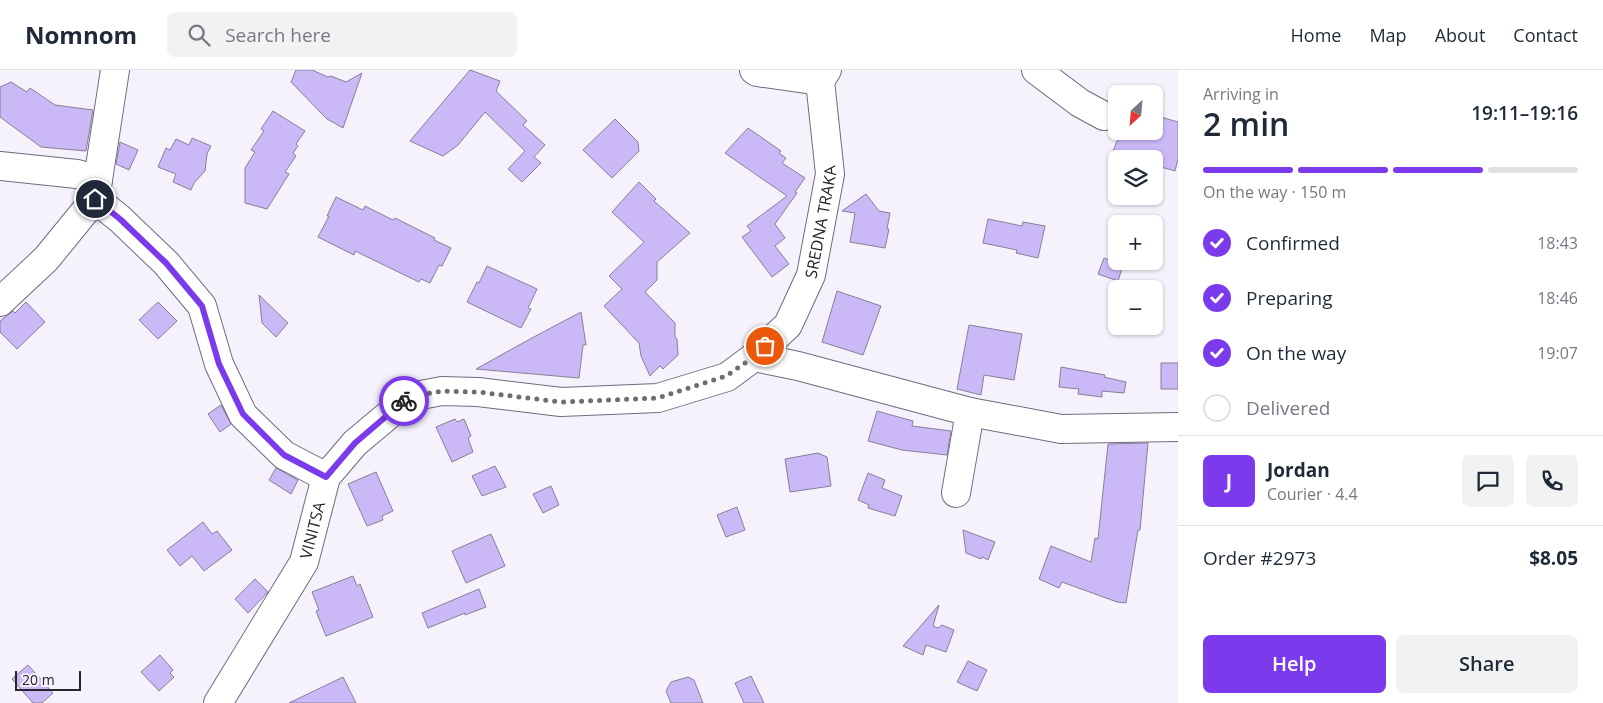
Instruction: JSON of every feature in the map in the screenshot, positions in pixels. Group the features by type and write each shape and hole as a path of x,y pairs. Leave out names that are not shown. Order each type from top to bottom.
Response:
{"street":[{"path":"0,302 46,259 96,190 115,70"},
{"path":"754,70 757,72 824,76"},
{"path":"1036,70 1080,103 1104,116"},
{"name":"SREDNA TRAKA","path":"754,357 788,325 811,275 830,174 824,76"},
{"path":"0,166 77,174 96,190 120,219 166,263 202,306 219,364 243,414 284,455 326,477"},
{"path":"754,357 798,366 970,412 1061,430 1178,427"},
{"name":"VINITSA","path":"218,703 304,562 326,477 355,443 410,397 442,391 478,392 561,402 658,398 726,376 754,357"},
{"path":"956,492 970,412"}],"building":[{"path":"296,70 312,70 346,82 362,73 343,128 327,119 291,82"},
{"path":"470,70 500,81 496,91 527,121 523,125 545,145 534,157 541,163 522,182 508,169 525,151 485,112 458,145 443,156 410,141"},
{"path":"11,82 27,92 30,88 55,105 93,110 86,151 41,147 0,117 0,87"},
{"path":"273,111 305,131 296,144 298,146 293,153 296,156 285,172 289,174 267,209 245,203 245,168 255,152 251,150 264,131 261,129"},
{"path":"1163,118 1178,122 1178,159 1175,171 1163,168 1163,150 1114,150 1117,141 1163,140"},
{"path":"615,119 638,142 639,151 612,178 583,150"},
{"path":"748,128 781,151 779,153 786,158 782,163 805,178 775,224 785,238 775,246 789,264 772,277 742,237 751,231 747,226 787,196 725,153"},
{"path":"192,138 211,146 207,154 205,171 194,183 191,190 173,182 176,174 158,167 166,148 170,150 176,139 189,145"},
{"path":"120,142 138,150 129,170 116,164"},
{"path":"639,182 656,199 654,201 690,233 657,262 657,280 645,292 675,323 678,355 663,369 660,366 650,376 641,356 639,343 604,306 622,289 609,276 644,242 612,212"},
{"path":"866,194 879,211 890,213 885,248 850,242 855,213 842,211"},
{"path":"336,197 363,210 365,206 393,220 395,218 451,248 442,266 439,265 430,283 421,279 419,282 355,251 354,255 318,237"},
{"path":"988,219 1022,226 1023,222 1045,226 1038,258 1016,253 1017,250 983,243"},
{"path":"1104,258 1108,259 1108,270 1121,270 1118,280 1098,274"},
{"path":"487,266 537,289 528,308 531,309 521,328 467,302"},
{"path":"837,291 881,306 863,355 822,342"},
{"path":"259,295 288,323 276,337 262,323"},
{"path":"26,302 45,322 17,349 0,332 0,321 13,311 15,313"},
{"path":"158,302 177,321 158,339 139,320"},
{"path":"581,312 586,345 583,345 579,378 476,369 530,339"},
{"path":"969,325 1022,334 1014,380 984,375 981,395 957,389"},
{"path":"1161,363 1178,363 1178,389 1161,389"},
{"path":"1061,367 1105,375 1104,377 1126,382 1124,393 1102,391 1102,397 1078,394 1079,389 1059,387"},
{"path":"221,405 231,424 220,432 208,414"},
{"path":"877,411 913,421 912,426 951,431 947,455 902,450 868,441"},
{"path":"455,419 457,422 464,419 471,436 468,438 473,452 452,462 436,427"},
{"path":"1148,443 1140,530 1138,530 1126,603 1117,602 1062,582 1059,588 1039,579 1051,546 1091,562 1095,538 1098,539 1108,444"},
{"path":"818,453 827,457 831,486 790,492 785,459"},
{"path":"495,466 506,487 482,496 472,476"},
{"path":"276,468 298,480 291,494 269,480"},
{"path":"376,472 393,511 382,516 383,520 367,526 348,484"},
{"path":"868,473 885,480 882,488 902,496 895,516 868,508 869,505 858,500"},
{"path":"551,486 559,505 543,513 533,494"},
{"path":"737,507 745,530 726,537 717,515"},
{"path":"203,522 212,534 217,531 232,550 204,571 192,556 180,566 167,550"},
{"path":"963,530 995,542 988,560 966,553"},
{"path":"491,534 505,566 466,583 452,551"},
{"path":"353,576 357,586 360,584 373,617 326,636 316,611 319,610 312,592"},
{"path":"255,579 268,592 248,613 235,599"},
{"path":"479,589 486,607 465,615 465,613 428,628 422,613"},
{"path":"939,605 933,626 938,628 942,625 954,630 946,652 926,645 923,655 903,646"},
{"path":"160,655 173,670 170,673 174,677 159,691 141,672"},
{"path":"968,661 987,670 977,691 957,682"},
{"path":"28,665 53,693 42,703 33,703 12,679"},
{"path":"751,676 764,703 744,703 735,683"},
{"path":"343,677 356,703 289,703"},
{"path":"688,677 694,680 703,703 671,703 666,691 671,682"}],"way so far":[{"path":"404,401 410,397 442,391 478,392 561,402 658,398 726,376 754,357 765,346"}],"route":[{"path":"95,199 120,219 166,263 202,306 219,364 243,414 284,455 326,477 355,443 404,401"}]}
